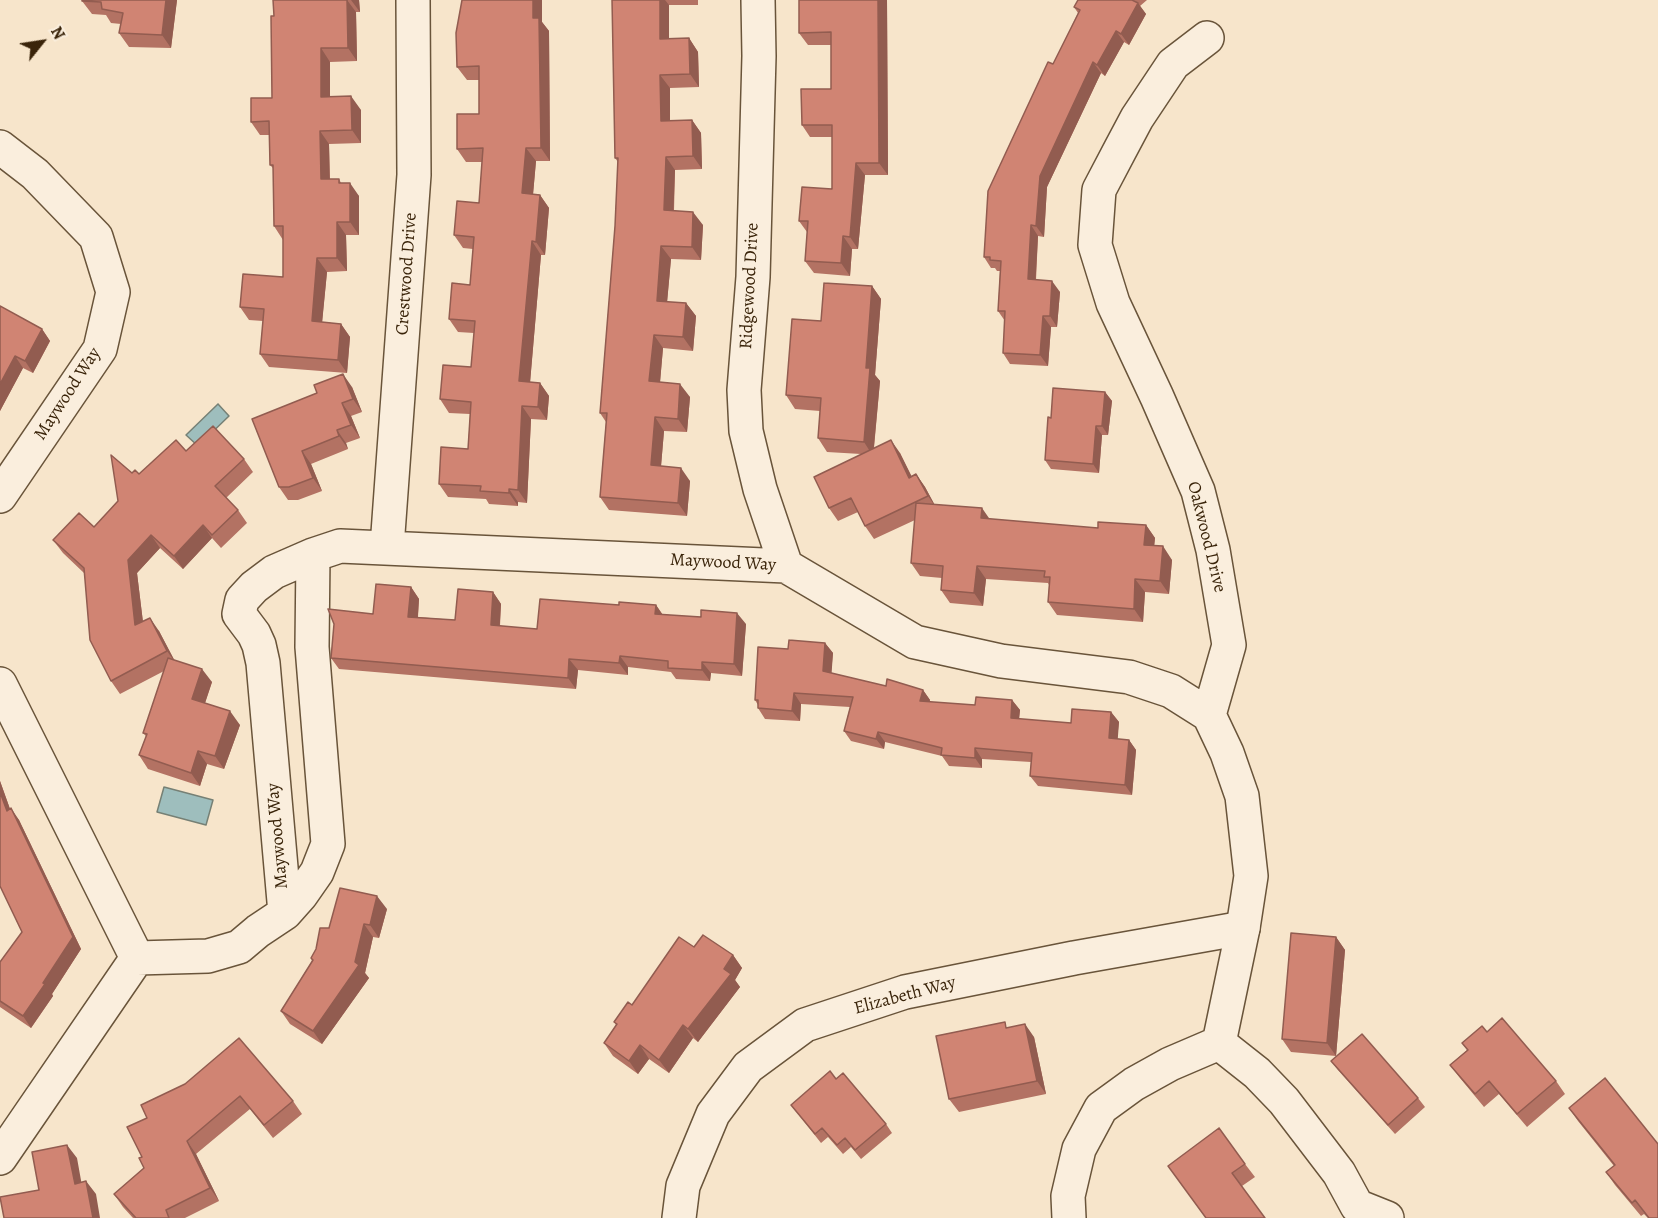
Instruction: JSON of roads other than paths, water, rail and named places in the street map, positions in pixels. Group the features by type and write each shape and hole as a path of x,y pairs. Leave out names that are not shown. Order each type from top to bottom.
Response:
{"street":[{"name":"Crestwood Drive","path":"387,547 414,175 412,0"},
{"name":"Ridgewood Drive","path":"758,0 759,56 753,277 744,390 746,431 760,489 786,566"},
{"name":"Oakwood Drive","path":"1207,38 1173,64 1137,118 1099,190 1095,245 1113,303 1198,491 1213,550 1229,645 1209,715"},
{"name":"Maywood Way","path":"0,147 35,174 96,237 113,292 100,349 0,496"},
{"name":"Maywood Way","path":"285,913 263,663 254,634 239,614 242,600 254,587 274,572 340,546 786,566 915,642 1001,661 1129,677 1171,691 1209,715"},
{"name":"Maywood Way","path":"137,958 208,956 239,947 285,913 301,896 317,872 328,844 312,647 313,555"},
{"path":"0,684 137,958 0,1158"},
{"path":"1209,715 1227,753 1242,796 1251,876 1243,928 1219,1043"},
{"name":"Elizabeth Way","path":"679,1218 683,1186 713,1114 748,1067 805,1025 905,992 1074,958 1243,928"},
{"path":"1069,1218 1068,1196 1079,1149 1101,1108 1143,1079 1170,1064 1219,1043"},
{"path":"1219,1043 1257,1073 1284,1101 1339,1173 1358,1206 1387,1218"}],"water":[{"path":"218,404 229,416 198,446 186,435"},
{"path":"164,787 213,800 206,825 157,812"}]}
